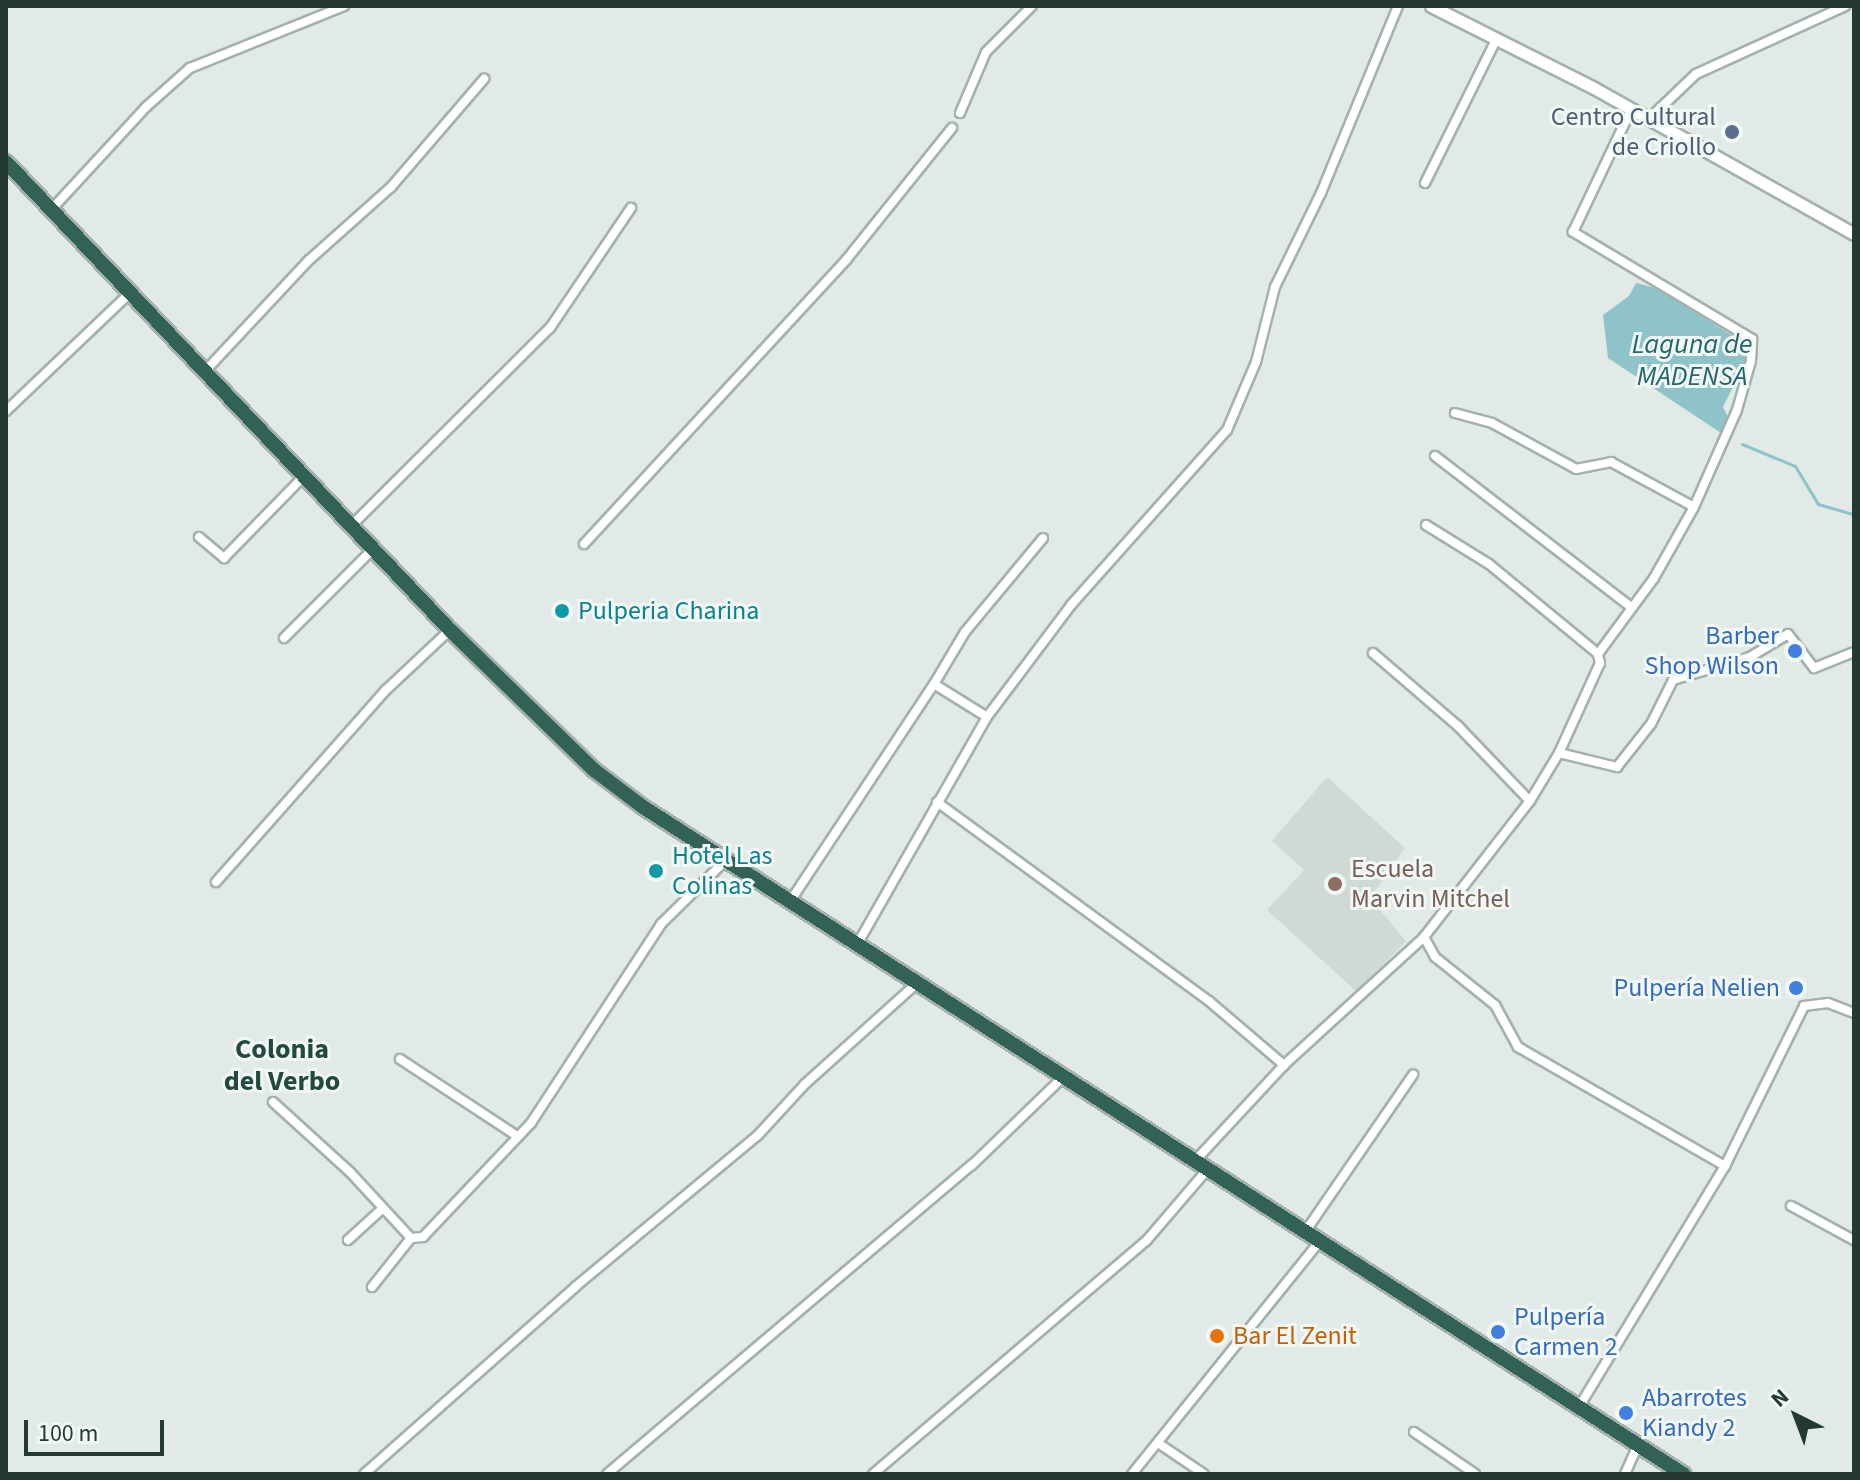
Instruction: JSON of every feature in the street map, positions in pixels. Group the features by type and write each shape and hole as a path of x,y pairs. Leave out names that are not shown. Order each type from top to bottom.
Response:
{"highway":[{"path":"6,162 207,369 450,630 594,770 917,983 1683,1474"}],"street":[{"path":"51,210 146,107 190,68 344,6"},
{"path":"960,113 986,52 1032,6"},
{"path":"858,943 987,717 1071,605 1227,430 1256,362 1275,287 1321,193 1398,6"},
{"path":"1431,6 1495,42 1649,119 1854,234"},
{"path":"1649,119 1696,74 1845,6"},
{"path":"1425,183 1495,42"},
{"path":"207,369 309,260 391,187 484,79"},
{"path":"1598,654 1694,507 1737,410 1751,361 1752,339 1573,232 1631,110"},
{"path":"584,544 847,259 952,128"},
{"path":"353,524 550,328 631,208"},
{"path":"6,411 132,290"},
{"path":"1455,413 1492,423 1576,469 1611,462 1694,507"},
{"path":"1435,456 1631,607"},
{"path":"199,537 224,558 305,474"},
{"path":"1194,1162 1284,1065 1424,937 1530,801 1559,753 1600,663 1598,654 1489,564 1426,525"},
{"path":"791,900 965,632 1043,538"},
{"path":"284,638 374,547"},
{"path":"216,882 386,690 450,630"},
{"path":"1559,753 1617,767 1651,724 1673,680 1750,657 1788,634 1814,668 1854,652"},
{"path":"1373,653 1458,726 1530,801"},
{"path":"934,684 987,717"},
{"path":"937,802 1209,1001 1284,1065"},
{"path":"372,1287 411,1238 423,1237 442,1221 531,1123 661,924 727,858"},
{"path":"1424,937 1435,957 1495,1005 1518,1047 1725,1166"},
{"path":"364,1474 575,1287 758,1135 805,1084 917,983"},
{"path":"1579,1407 1725,1166 1804,1006 1828,1003 1854,1013"},
{"path":"400,1059 517,1136"},
{"path":"1305,1232 1413,1075"},
{"path":"607,1474 972,1165 1063,1077"},
{"path":"273,1102 350,1172 411,1238"},
{"path":"873,1474 1147,1240 1207,1170"},
{"path":"1791,1206 1854,1240"},
{"path":"348,1240 382,1209"},
{"path":"1132,1474 1319,1242"},
{"path":"1414,1432 1475,1474"},
{"path":"1158,1443 1204,1474"},
{"path":"1625,1474 1638,1445"}],"shaded area":[{"name":"Escuela Marvin Mitchel","path":"1327,777 1405,848 1370,898 1406,941 1357,992 1267,910 1304,870 1272,841"}],"water":[{"name":"Laguna de MADENSA","path":"1636,283 1656,288 1744,343 1747,359 1723,407 1729,419 1721,433 1608,358 1603,315 1629,296"}],"waterway":[{"path":"1742,444 1795,466 1818,504 1854,514"}],"place":[{"name":"Centro Cultural de Criollo","path":"1732,132"},
{"name":"Pulperia Charina","path":"562,611"},
{"name":"Barber Shop Wilson","path":"1795,651"},
{"name":"Hotel Las Colinas","path":"656,871"},
{"name":"Escuela Marvin Mitchel","path":"1335,884"},
{"name":"Pulpería Nelien","path":"1796,988"},
{"name":"Pulpería Carmen 2","path":"1498,1332"},
{"name":"Bar El Zenit","path":"1217,1336"},
{"name":"Abarrotes Kiandy 2","path":"1626,1413"}],"district":[{"name":"Colonia del Verbo","path":"282,1065"}]}
